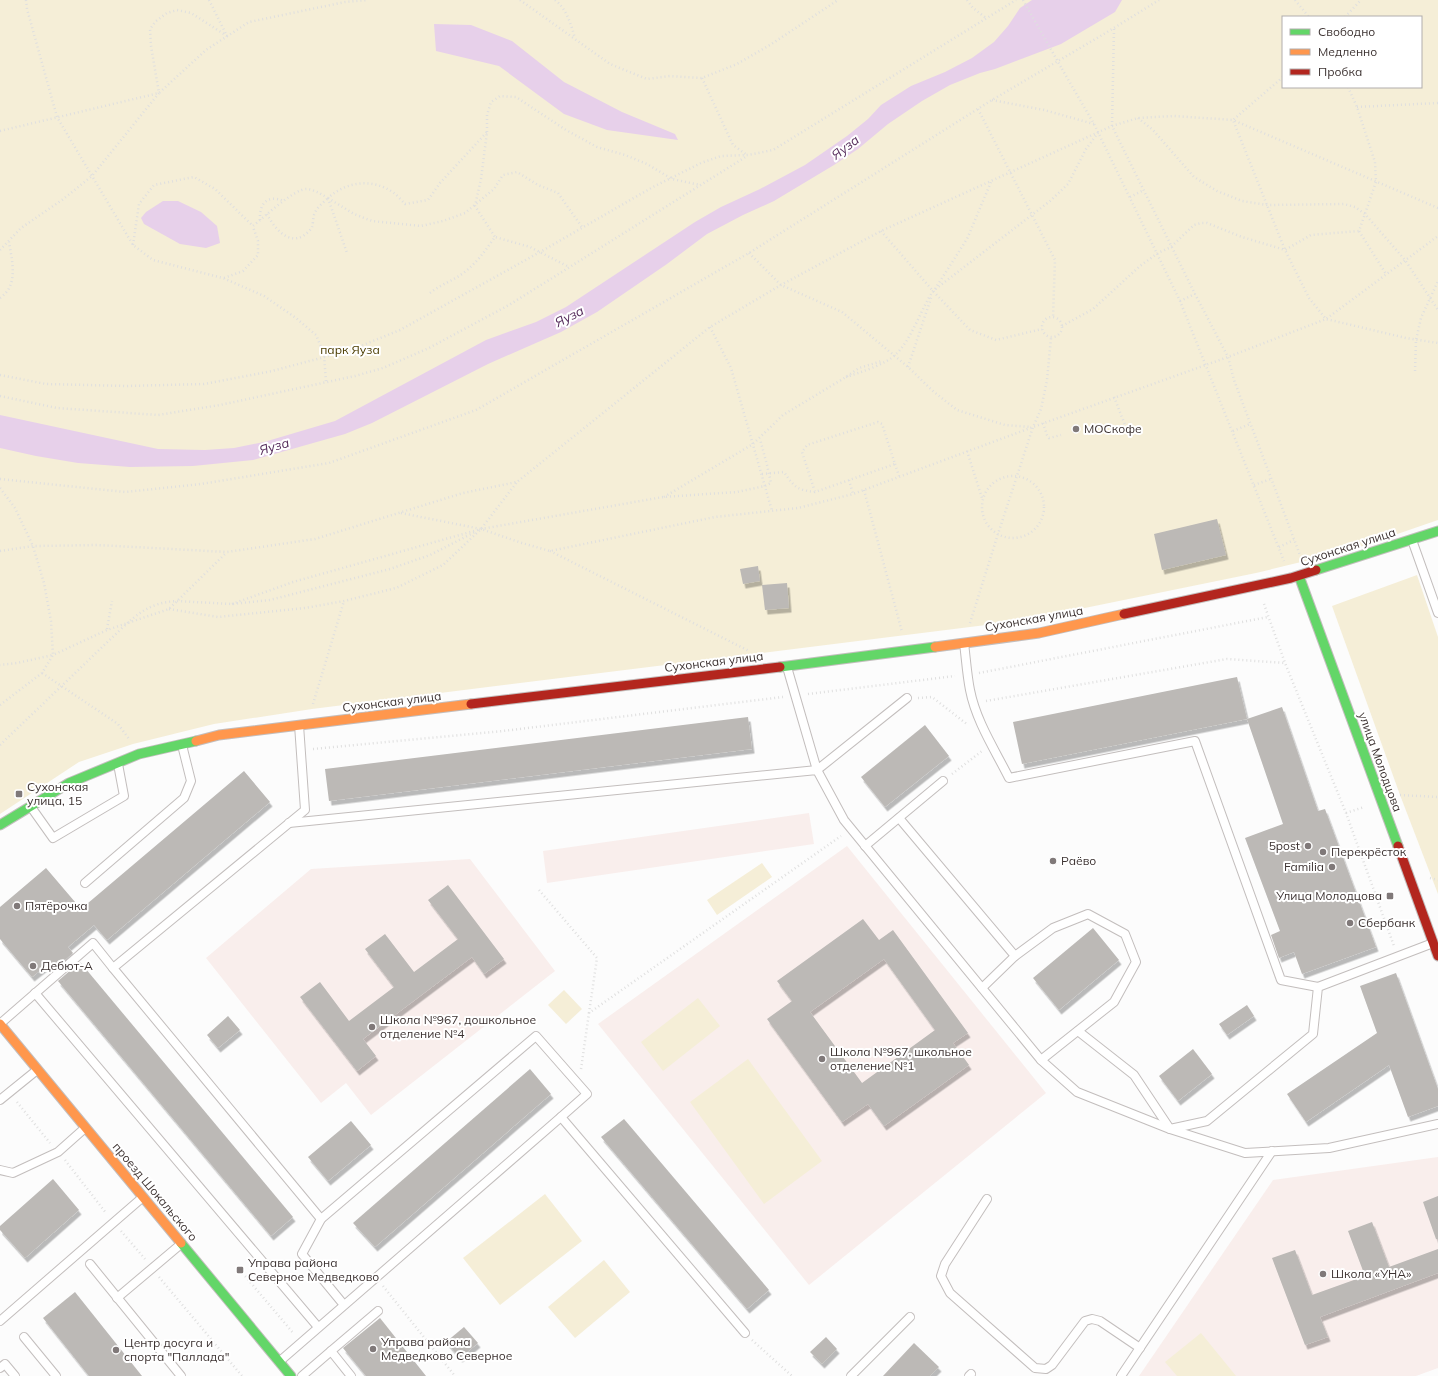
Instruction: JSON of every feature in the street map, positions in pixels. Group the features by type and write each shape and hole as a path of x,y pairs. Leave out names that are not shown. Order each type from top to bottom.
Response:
{"street":[{"name":"Сухонская улица","path":"0,825 69,783 139,754 219,735 786,666 1039,633 1299,576 1438,531"},
{"name":"улица Молодцова","path":"1299,576 1436,942 1438,956"},
{"name":"проезд Шокальского","path":"0,1024 292,1376"}],"lane":[{"path":"1412,540 1438,613"},
{"path":"967,642 970,691 979,718 1009,778 1195,741 1281,980 1318,987 1436,942"},
{"path":"786,666 817,770 844,820 1041,1060 1077,1092 1170,1129 1245,1153 1329,1148 1438,1124"},
{"path":"289,823 817,770 908,698"},
{"path":"113,968 305,810 299,725"},
{"path":"85,883 184,798 191,781 182,744"},
{"path":"31,806 53,838 124,796 118,763"},
{"path":"866,846 943,781"},
{"path":"900,818 1015,956"},
{"path":"982,988 1015,956 1053,928 1088,914 1125,934 1136,962 1114,1002 1041,1060"},
{"path":"0,1024 93,942 321,1219"},
{"path":"1170,1129 1207,1121 1313,1034 1318,987"},
{"path":"36,993 318,1328"},
{"path":"1078,1031 1134,1075 1170,1129"},
{"path":"280,1362 587,1094 536,1036 321,1219 302,1254 344,1305"},
{"path":"0,1100 38,1070"},
{"path":"561,1117 745,1333"},
{"path":"0,1170 14,1172 58,1152 86,1127"},
{"path":"1121,1376 1272,1152"},
{"path":"0,1321 144,1197"},
{"path":"987,1199 945,1264 941,1276 950,1293 1035,1368 1046,1369 1052,1366 1085,1321 1092,1319 1100,1321 1140,1348"},
{"path":"117,1298 182,1243"},
{"path":"90,1264 181,1376"},
{"path":"302,1376 378,1311"},
{"path":"851,1376 910,1317"},
{"path":"24,1337 56,1376"},
{"path":"331,1351 351,1376"},
{"path":"0,1368 5,1364 16,1376"}],"path":[{"path":"26,0 27,9 57,117 133,245 153,260 223,278 264,296 296,318 316,335 324,357 326,382"},
{"path":"210,0 227,36"},
{"path":"0,250 21,228 62,200 92,176 159,92 206,50 249,22 345,2 367,0"},
{"path":"520,0 610,64 647,79 670,76 702,78 737,64 770,45 838,0"},
{"path":"555,0 567,14 575,39"},
{"path":"967,0 973,8 986,18"},
{"path":"0,375 46,384 127,386 204,384 272,371 351,350 400,330 670,178 701,163 721,156 748,155 773,150 1016,0"},
{"path":"1023,0 1099,132 1158,253 1206,364 1279,547 1299,576"},
{"path":"0,479 125,492 201,484 329,463 476,410 749,253 992,100 1159,0"},
{"path":"1295,0 1308,16"},
{"path":"1347,16 1360,0"},
{"path":"159,92 150,29 156,21 167,13 177,10 191,13 227,36"},
{"path":"1114,28 1112,126 1171,247 1228,357 1234,380 1294,540 1299,576"},
{"path":"1233,120 1282,77"},
{"path":"702,78 733,144 748,155"},
{"path":"1348,88 1357,107 1375,162 1376,182 1359,231"},
{"path":"0,131 159,92"},
{"path":"569,267 530,247 495,237 475,206 481,179 487,132 487,115 490,102 500,96 516,97 566,130 597,147 640,161 670,178 700,185"},
{"path":"992,100 1044,110 1094,124"},
{"path":"1357,107 1438,102"},
{"path":"978,109 1056,260 1053,317"},
{"path":"168,609 218,617 306,608 344,601 396,588 444,565 481,529 517,482 710,327 781,285 881,231 1112,126 1138,118 1174,116 1233,120 1438,208"},
{"path":"1138,118 1153,130 1194,177 1217,191 1242,201 1267,205 1344,204 1355,207 1365,214 1405,260 1438,310"},
{"path":"1233,120 1285,250 1310,298 1326,319 1416,340 1438,343"},
{"path":"267,214 278,232 290,238 298,239 306,234 312,227 314,214 328,198 335,192 357,183 376,184 395,193 406,204 428,200 440,184 487,132"},
{"path":"908,367 933,291 1050,201 1068,184 1086,149 1099,132"},
{"path":"0,396 57,408 158,415 220,406 383,368 429,348 509,305 748,155"},
{"path":"253,226 293,194 306,188 317,191 354,214 372,222 421,226 443,221 465,213 494,190 503,175 517,172 538,185 558,193 582,227"},
{"path":"133,245 138,204 154,185 194,177 215,189 253,226 258,241 258,255 243,271 223,278"},
{"path":"846,377 861,373 895,356 906,342 926,301 967,239 991,181"},
{"path":"1130,197 1144,190"},
{"path":"260,221 260,211 264,202 270,199 278,198 284,201"},
{"path":"328,198 347,253"},
{"path":"1053,317 1048,318 1042,324 1043,333 1051,338 1056,337 1059,334 1062,326 1093,309 1140,266 1158,253 1171,247 1194,225 1207,223 1242,237 1285,250 1311,235 1359,231"},
{"path":"881,231 933,291 970,330 996,340 1042,329"},
{"path":"1359,231 1386,274"},
{"path":"550,551 715,517 798,508 853,494 1114,397 1228,357 1326,319 1438,236"},
{"path":"430,294 438,287 463,273 479,260 495,237"},
{"path":"0,298 10,286 14,273 9,241"},
{"path":"749,253 781,285 842,312 908,367 934,392 957,410 1005,425 1033,427"},
{"path":"1415,371 1416,340 1421,318 1438,281"},
{"path":"1180,301 1195,294"},
{"path":"1053,317 1060,322 1062,326"},
{"path":"710,327 731,368 772,511"},
{"path":"967,642 968,632 998,534 1033,427 1041,409 1047,380 1051,338"},
{"path":"663,497 753,444 760,439 783,415 859,368 889,359"},
{"path":"1114,397 1126,430"},
{"path":"815,492 802,452 807,445 878,422 882,424 899,477"},
{"path":"1043,423 1049,438 1061,435"},
{"path":"1233,431 1250,424"},
{"path":"232,604 293,582 481,529 663,497 737,492 765,486 771,482 760,439"},
{"path":"967,451 982,498 981,509 989,528 1007,538 1017,538 1027,535 1035,529 1044,511 1040,492 1033,483 1018,476 1004,476 994,481 982,498"},
{"path":"762,474 784,472 791,483 802,490 815,492 895,464"},
{"path":"1254,485 1271,479"},
{"path":"849,480 853,494"},
{"path":"0,551 33,546 96,545 227,552 315,539 463,493 517,482"},
{"path":"0,488 15,508 33,546 44,583 51,621 53,655 42,673 0,705"},
{"path":"864,490 902,632"},
{"path":"401,513 481,529 522,544 550,551 746,650"},
{"path":"0,745 128,622 149,607 176,601 232,604 270,600 390,569 430,555 481,529"},
{"path":"1279,547 1294,540"},
{"path":"0,665 53,655 107,630 168,609 227,552"},
{"path":"107,630 112,601"},
{"path":"311,711 344,601"},
{"path":"1264,604 1285,663 1346,813 1398,956"},
{"path":"301,750 503,731 968,675 1268,617"},
{"path":"974,703 1227,659 1285,663"},
{"path":"42,673 118,724 133,744"},
{"path":"908,698 932,697 974,730"},
{"path":"943,781 992,744"},
{"path":"1400,795 1438,797"},
{"path":"1346,813 1366,806"},
{"path":"589,1013 851,829"},
{"path":"539,890 597,958 579,1085"},
{"path":"240,1270 301,1343"},
{"path":"376,1278 455,1376"},
{"path":"745,1333 792,1376"}],"shaded area":[{"path":"809,813 814,844 547,883 543,851"},
{"name":"Школа №967, школьное отделение №1","path":"847,846 1046,1093 809,1285 598,1024"},
{"name":"Школа №967, дошкольное отделение №4","path":"470,859 555,971 371,1115 346,1083 321,1103 206,958 311,869"},
{"name":"Школа «УНА»","path":"1438,1157 1438,1368 1416,1376 1139,1376 1273,1180"}],"green space":[{"name":"парк Яуза","path":"0,0 1438,0 1438,520 1351,550 1256,573 1026,620 312,709 214,724 133,744 79,762 0,814"},
{"path":"1417,575 1438,637 1438,894 1400,795 1332,606"},
{"path":"762,863 772,877 717,915 707,900"},
{"path":"564,990 582,1009 566,1024 548,1005"},
{"path":"698,998 720,1026 663,1071 641,1042"},
{"path":"748,1059 822,1161 764,1204 690,1102"},
{"path":"545,1194 582,1241 500,1305 463,1258"},
{"path":"604,1260 630,1292 575,1338 548,1307"},
{"path":"1201,1333 1236,1376 1177,1376 1165,1362"}],"water":[{"name":"Яуза","path":"1032,0 1122,0 1115,12 1061,44 950,85 922,101 888,124 858,149 834,165 774,201 707,234 667,264 597,312 561,332 488,364 372,423 345,434 253,460 193,466 130,467 78,463 0,448 0,415 158,449 205,450 234,448 264,442 335,421 486,340 536,322 566,307 695,222 721,207 760,189 805,165 847,136 868,119 881,105 911,86 945,72 972,58 994,42 1008,26 1020,8"},
{"path":"434,24 471,25 512,41 564,82 622,112 675,134 678,140 607,130 564,114 499,66 436,51"},
{"path":"163,201 178,201 201,212 217,226 220,243 206,248 180,244 144,224 141,218 146,212"}],"building":[{"path":"1217,519 1226,555 1162,570 1154,534"},
{"path":"758,566 760,581 743,584 740,569"},
{"path":"787,583 789,608 765,610 762,585"},
{"path":"1237,677 1247,719 1022,764 1013,722"},
{"path":"1282,707 1318,811 1325,809 1376,947 1302,974 1294,952 1279,958 1271,935 1280,931 1245,838 1283,824 1247,719"},
{"path":"748,717 752,749 329,801 325,769"},
{"path":"925,725 949,756 885,807 861,777"},
{"path":"244,771 270,802 107,940 94,925 68,947 73,953 51,972 46,966 32,977 0,939 0,907 46,868 81,909"},
{"path":"448,885 504,959 484,974 472,957 363,1039 376,1056 357,1071 300,997 320,982 349,1021 394,987 365,949 385,934 414,972 458,939 428,900"},
{"path":"863,919 879,940 893,930 968,1033 953,1043 969,1065 884,1126 868,1104 842,1122 767,1019 792,1001 777,981","holes":["884,959 935,1030 862,1083 810,1012"]},
{"path":"1093,928 1119,960 1059,1010 1033,978"},
{"path":"80,962 293,1217 271,1236 58,981"},
{"path":"1396,973 1438,1089 1438,1106 1408,1117 1389,1065 1306,1122 1287,1094 1377,1033 1360,986"},
{"path":"1247,1005 1254,1016 1227,1035 1219,1024"},
{"path":"228,1016 240,1030 218,1048 207,1035"},
{"path":"1193,1049 1212,1074 1178,1101 1159,1076"},
{"path":"530,1069 551,1094 375,1247 353,1223"},
{"path":"624,1119 769,1290 747,1309 601,1137"},
{"path":"351,1121 371,1145 328,1181 308,1157"},
{"path":"53,1179 79,1210 25,1258 0,1230 0,1226"},
{"path":"1438,1196 1438,1239 1436,1239 1423,1202"},
{"path":"1372,1222 1389,1267 1438,1249 1438,1273 1320,1317 1328,1337 1305,1345 1272,1258 1295,1250 1312,1295 1365,1276 1348,1231"},
{"path":"75,1292 142,1376 89,1376 43,1318"},
{"path":"380,1318 426,1376 366,1376 343,1348"},
{"path":"464,1327 478,1343 460,1358 446,1342"},
{"path":"826,1337 837,1349 822,1364 810,1352"},
{"path":"914,1343 939,1367 930,1376 883,1376"}],"traffic: fast":[{"path":"1316,570 1438,531"},
{"path":"1299,576 1398,846"},
{"path":"780,667 935,647"},
{"path":"0,825 69,783 139,754 196,741"},
{"path":"181,1243 291,1376"}],"traffic: slow":[{"path":"935,647 1039,633 1124,614"},
{"path":"196,741 219,735 471,704"},
{"path":"0,1024 181,1243"}],"traffic: jam":[{"path":"1124,614 1291,578 1316,570"},
{"path":"471,704 780,667"},
{"path":"1398,846 1438,956"}],"place":[{"name":"МОСкофе","path":"1076,429"},
{"name":"Сухонская улица, 15","path":"19,794"},
{"name":"5post","path":"1308,846"},
{"name":"Перекрёсток","path":"1323,852"},
{"name":"Раёво","path":"1053,861"},
{"name":"Familia","path":"1332,867"},
{"name":"Улица Молодцова","path":"1390,896"},
{"name":"Пятёрочка","path":"17,906"},
{"name":"Сбербанк","path":"1350,923"},
{"name":"Дебют-А","path":"33,966"},
{"name":"Школа №967, дошкольное отделение №4","path":"372,1027"},
{"name":"Школа №967, школьное отделение №1","path":"822,1059"},
{"name":"Управа района Северное Медведково","path":"240,1270"},
{"name":"Школа «УНА»","path":"1323,1274"},
{"name":"Управа района Медведково Северное","path":"373,1349"},
{"name":"Центр досуга и спорта \"Паллада\"","path":"116,1350"}]}
